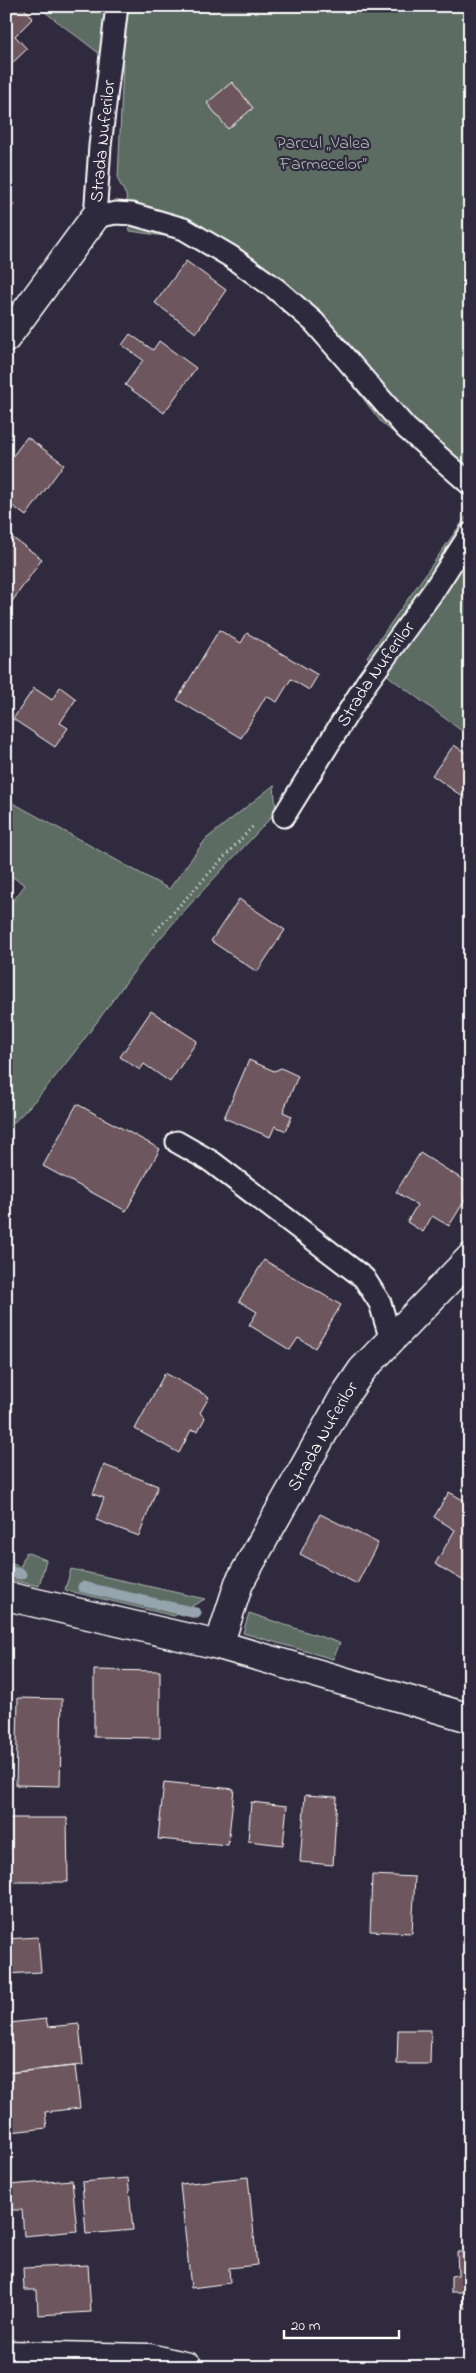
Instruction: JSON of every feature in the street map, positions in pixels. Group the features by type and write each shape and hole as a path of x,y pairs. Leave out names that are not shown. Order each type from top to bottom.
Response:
{"street":[{"name":"Strada Nuferilor","path":"6,338 95,217"},
{"name":"Strada Nuferilor","path":"219,1644 239,1583 343,1398 362,1370 470,1258"},
{"path":"6,1596 219,1644 470,1718"},
{"path":"6,2355 149,2358 188,2367"}],"lane":[{"name":"Strada Nuferilor","path":"95,217 100,146 117,6"},
{"path":"95,217 116,212 132,214 184,229 230,256 276,289 314,322 406,428 470,484"},
{"name":"Strada Nuferilor","path":"284,816 367,682 434,590 470,534"},
{"path":"177,1142 212,1162 364,1278 380,1303 391,1340"}],"path":[{"path":"154,934 260,819"}],"green space":[{"name":"Parcul „Valea Farmecelor”","path":"37,6 470,6 470,498 381,422 316,337 275,294 185,239 130,231 126,195 118,180 123,63 100,54"},
{"path":"470,511 470,737 392,679 367,657"},
{"path":"274,785 276,812 158,941 48,1086 6,1130 6,910 25,885 6,873 6,814 13,803 169,889 206,839"},
{"path":"26,1552 46,1560 39,1586 6,1579 6,1563 21,1566"},
{"path":"71,1569 205,1599 174,1616 65,1590"},
{"path":"249,1613 340,1643 333,1659 243,1633"}],"building":[{"path":"6,6 22,6 33,18 15,36 27,49 6,69"},
{"path":"232,82 253,108 228,129 207,103"},
{"path":"470,141 470,152 465,149"},
{"path":"6,197 14,205 6,214"},
{"path":"186,261 226,290 196,333 155,303"},
{"path":"130,334 153,350 159,341 196,368 164,413 125,385 143,360 122,345"},
{"path":"27,437 64,464 26,516 6,501 6,465"},
{"path":"6,533 42,559 11,603 6,600"},
{"path":"219,630 241,643 247,633 318,675 309,690 291,679 277,702 266,696 241,738 177,700"},
{"path":"60,687 76,699 60,723 68,728 55,747 13,719 34,688 52,700"},
{"path":"454,745 470,756 470,802 432,775"},
{"path":"239,899 285,930 257,972 211,941"},
{"path":"151,1011 197,1041 170,1082 144,1064 140,1070 120,1057"},
{"path":"249,1060 274,1071 281,1068 298,1076 283,1112 292,1116 286,1131 275,1126 270,1137 224,1118"},
{"path":"470,1103 470,1114 464,1110"},
{"path":"77,1104 160,1149 126,1211 43,1166"},
{"path":"420,1153 470,1184 470,1192 449,1226 432,1216 423,1232 407,1222 417,1205 396,1192"},
{"path":"264,1260 341,1305 315,1348 298,1338 290,1350 249,1325 257,1312 239,1301"},
{"path":"470,1370 470,1387 462,1383"},
{"path":"165,1373 209,1397 200,1413 205,1418 198,1431 191,1430 179,1453 135,1429"},
{"path":"104,1465 158,1486 139,1536 96,1520 104,1498 93,1494"},
{"path":"449,1492 470,1504 469,1584 435,1564 455,1530 434,1517"},
{"path":"320,1514 378,1543 357,1584 300,1554"},
{"path":"94,1670 160,1671 160,1738 94,1737"},
{"path":"18,1698 62,1699 60,1786 16,1785"},
{"path":"164,1782 234,1789 228,1845 158,1839"},
{"path":"305,1795 337,1797 333,1865 300,1862"},
{"path":"251,1802 287,1806 283,1845 248,1841"},
{"path":"6,1818 67,1818 68,1882 6,1882"},
{"path":"372,1875 415,1877 412,1933 370,1931"},
{"path":"38,1937 41,1972 6,1974 6,1939"},
{"path":"46,2019 48,2027 79,2024 83,2065 6,2073 6,2042 11,2042 9,2023"},
{"path":"398,2030 431,2030 430,2064 397,2064"},
{"path":"75,2066 80,2108 45,2112 47,2128 10,2132 6,2073"},
{"path":"248,2177 257,2265 229,2268 230,2283 191,2288 180,2184"},
{"path":"128,2178 133,2230 86,2234 82,2182"},
{"path":"72,2180 77,2231 24,2236 22,2210 10,2210 8,2185"},
{"path":"457,2252 470,2252 470,2308 463,2308 463,2292 451,2292 451,2276 458,2275"},
{"path":"88,2265 91,2312 38,2315 37,2290 24,2290 23,2268"}],"waterway":[{"path":"6,1571 21,1574"},
{"path":"83,1587 196,1613"}]}
